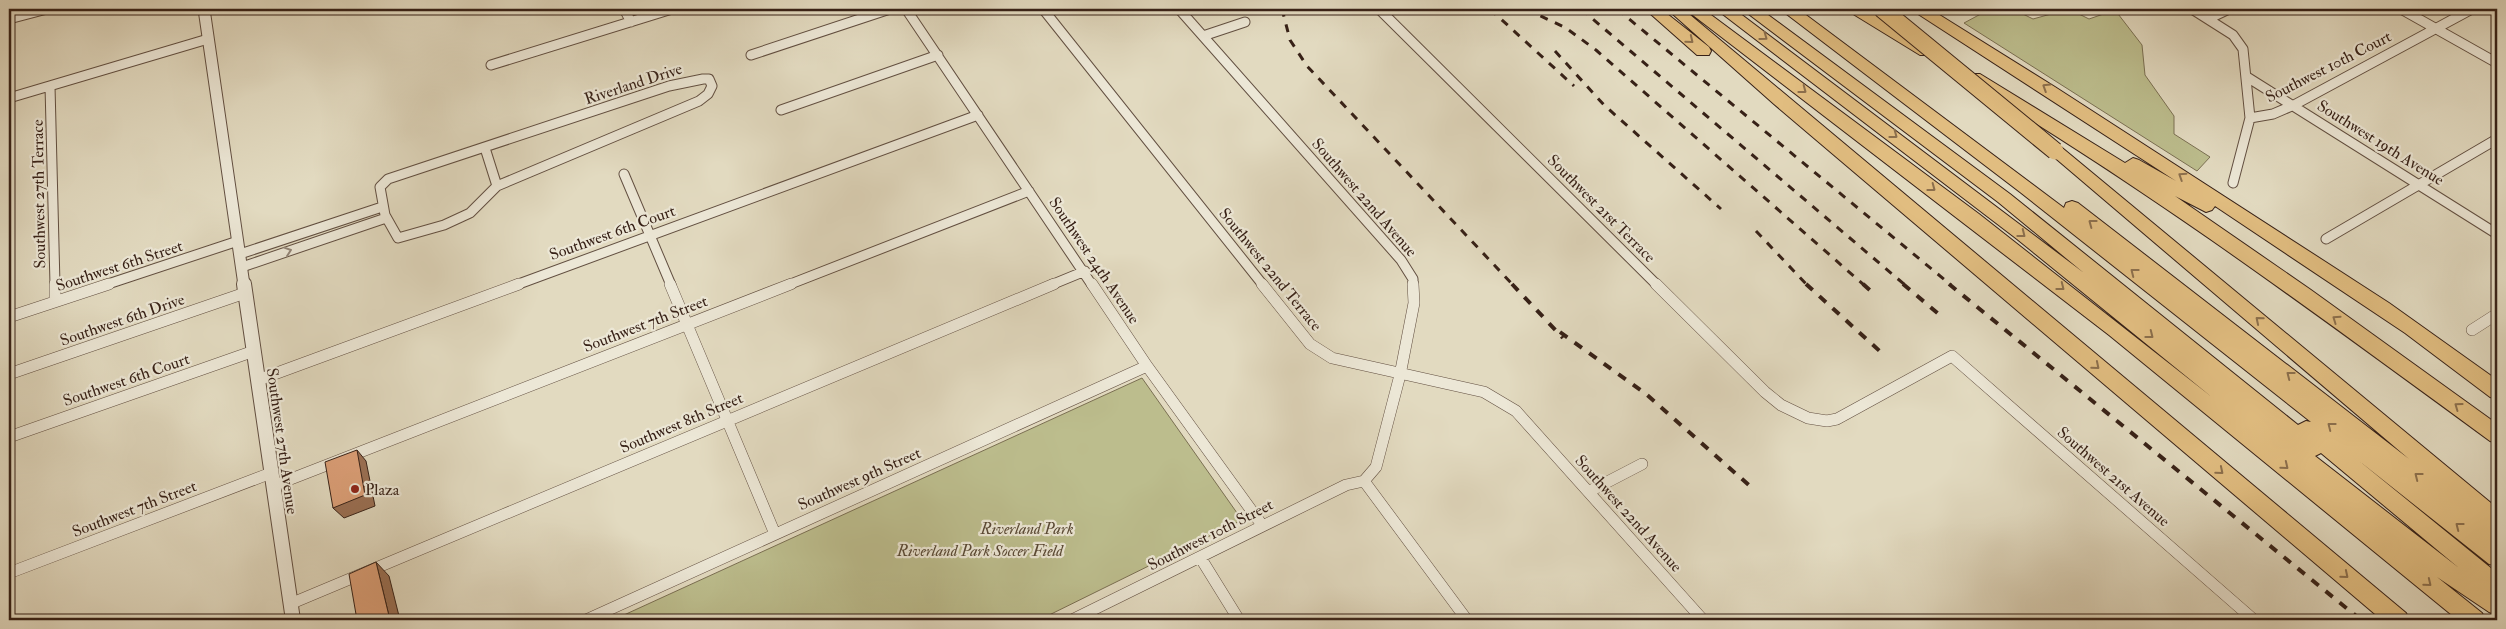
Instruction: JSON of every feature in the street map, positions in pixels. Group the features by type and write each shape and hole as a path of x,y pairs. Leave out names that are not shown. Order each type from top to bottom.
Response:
{"highway":[{"path":"1652,9 1925,232 1988,276"},
{"path":"1674,9 1988,276 2398,620"},
{"path":"1693,9 2006,244 2193,392 2474,620"},
{"path":"1724,9 1836,91 2030,240 2434,563 2497,605"},
{"path":"1750,9 1902,120 2051,235 2497,600"},
{"path":"1764,9 1918,121 2041,215 2497,586"},
{"path":"1788,9 2026,188 2497,557"},
{"path":"1807,9 2101,229 2497,538"},
{"path":"1853,9 1984,84 2080,142 2156,193 2497,435"},
{"path":"1882,9 2497,520"},
{"path":"1920,9 2070,102 2385,310 2451,354 2497,392"},
{"path":"1984,84 2077,133 2216,212 2355,299 2497,392"}],"street":[{"path":"9,19 34,10 47,9"},
{"name":"Southwest 27th Avenue","path":"204,9 272,479 289,615"},
{"path":"624,9 631,22"},
{"path":"491,65 672,9"},
{"path":"751,55 890,10 908,9"},
{"name":"Southwest 24th Avenue","path":"908,9 1147,366 1262,525"},
{"name":"Southwest 22nd Terrace","path":"1043,9 1310,344 1332,358 1400,375"},
{"name":"Southwest 22nd Avenue","path":"1179,9 1401,260 1413,279 1414,303 1400,375 1484,392 1516,412 1590,491 1703,620"},
{"name":"Southwest 21st Terrace","path":"1379,9 1765,392 1786,408 1810,419 1826,421 1843,417 1952,356"},
{"path":"2192,9 2234,35 2243,49 2250,118 2233,183"},
{"path":"2208,19 2230,9"},
{"path":"2401,9 2497,63"},
{"name":"Southwest 10th Court","path":"2250,118 2273,114 2294,105 2472,9"},
{"path":"1203,36 1245,22"},
{"path":"9,98 208,39"},
{"path":"781,110 938,55"},
{"name":"Southwest 19th Avenue","path":"2247,77 2497,234"},
{"name":"Riverland Drive","path":"382,207 389,228 398,238 444,225 470,212 497,186 699,101 708,94 712,86 709,80 686,81 485,148"},
{"name":"Southwest 27th Terrace","path":"50,86 55,301"},
{"name":"Southwest 6th Court","path":"258,380 978,115"},
{"path":"2326,239 2497,139"},
{"path":"239,248 382,207 380,187 388,179 485,148 497,186"},
{"path":"624,174 648,236 775,534"},
{"name":"Southwest 7th Street","path":"9,573 272,479 686,325 1029,191"},
{"path":"242,267 386,218"},
{"name":"Southwest 6th Street","path":"9,317 55,301 239,248"},
{"name":"Southwest 8th Street","path":"289,615 726,421 1084,271"},
{"name":"Southwest 6th Drive","path":"9,374 245,293"},
{"path":"2472,330 2497,314"},
{"name":"Southwest 6th Court","path":"9,437 254,351"},
{"name":"Southwest 21st Avenue","path":"1952,356 2254,620"},
{"name":"Southwest 9th Street","path":"586,620 1147,366"},
{"path":"1400,375 1376,467 1364,481 1467,620"},
{"path":"1590,491 1642,464"},
{"name":"Southwest 10th Street","path":"1072,620 1346,485 1364,481"},
{"path":"1200,557 1239,620"}],"green space":[{"path":"1990,9 2013,9 2033,19 2069,9 2089,19 2115,10 2142,45 2145,75 2174,116 2174,134 2210,157 2197,171 1964,23"},
{"name":"Riverland Park","path":"1142,378 1242,520 1039,620 613,620"}],"building":[{"path":"357,450 365,495 333,508 325,462"},
{"path":"376,562 390,620 357,620 349,574"}],"railway":[{"path":"1282,9 1290,40 1307,66 1513,285"},
{"path":"1490,9 1574,86"},
{"path":"1526,9 1566,28 1596,50 1864,285"},
{"path":"1581,9 1905,285"},
{"path":"1617,9 1951,285"},
{"path":"1555,51 1604,105 1721,209"},
{"path":"1756,231 1806,284"},
{"path":"1512,284 1563,338"},
{"path":"1806,284 1884,355"},
{"path":"1863,284 1873,293"},
{"path":"1903,284 1941,316"},
{"path":"1949,284 2361,620"},
{"path":"1560,332 1646,394 1751,487"}],"place":[{"name":"Plaza","path":"355,489"}],"park label":[{"name":"Riverland Park Soccer Field","path":"980,550"}]}
